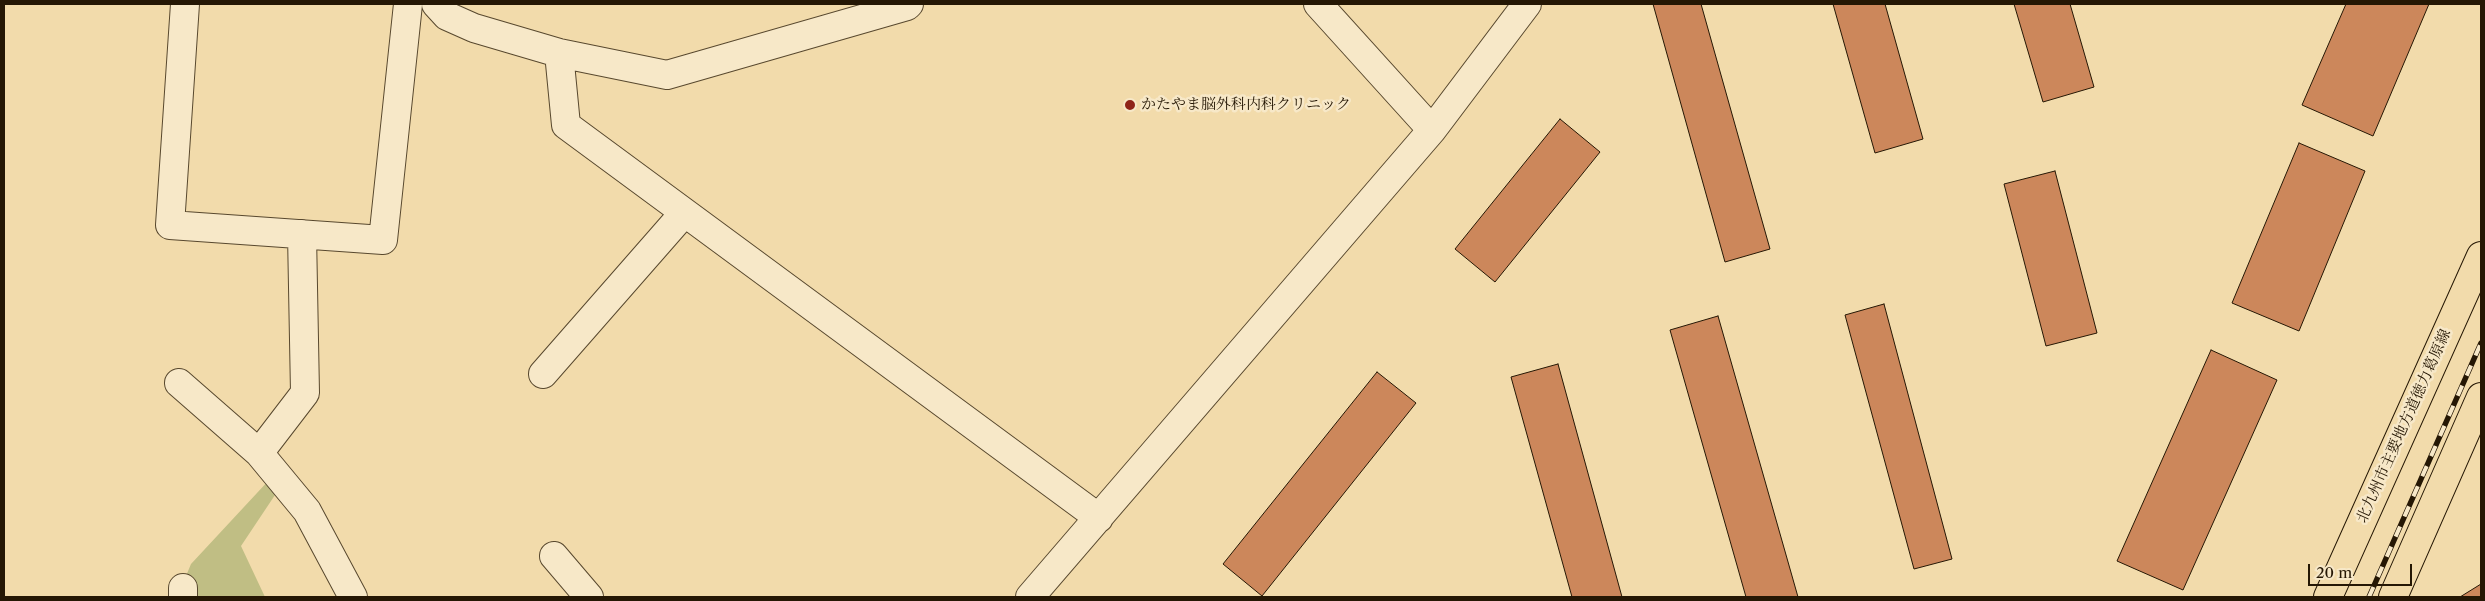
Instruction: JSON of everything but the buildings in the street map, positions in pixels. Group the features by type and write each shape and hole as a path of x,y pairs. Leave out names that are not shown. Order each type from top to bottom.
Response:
{"main road":[{"name":"北九州市主要地方道徳力葛原線","path":"2328,597 2481,256"},
{"path":"2393,597 2481,397"}],"street":[{"path":"185,4 170,224 383,240 408,4"},
{"path":"436,4 447,16 474,28 559,53 667,75 909,4"},
{"path":"1318,4 1432,130"},
{"path":"1030,597 1432,130 1527,4"},
{"path":"559,53 566,125 684,214 1099,518"},
{"path":"543,374 684,214"},
{"path":"259,453 305,393 302,234"},
{"path":"179,383 259,453 307,511 353,597"},
{"path":"554,556 590,597"}],"shaded area":[{"path":"270,479 279,489 241,546 265,597 188,597 186,576 191,564"}],"railway":[{"path":"2369,597 2481,343"}],"place":[{"name":"かたやま脳外科内科クリニック","path":"1130,105"}]}
